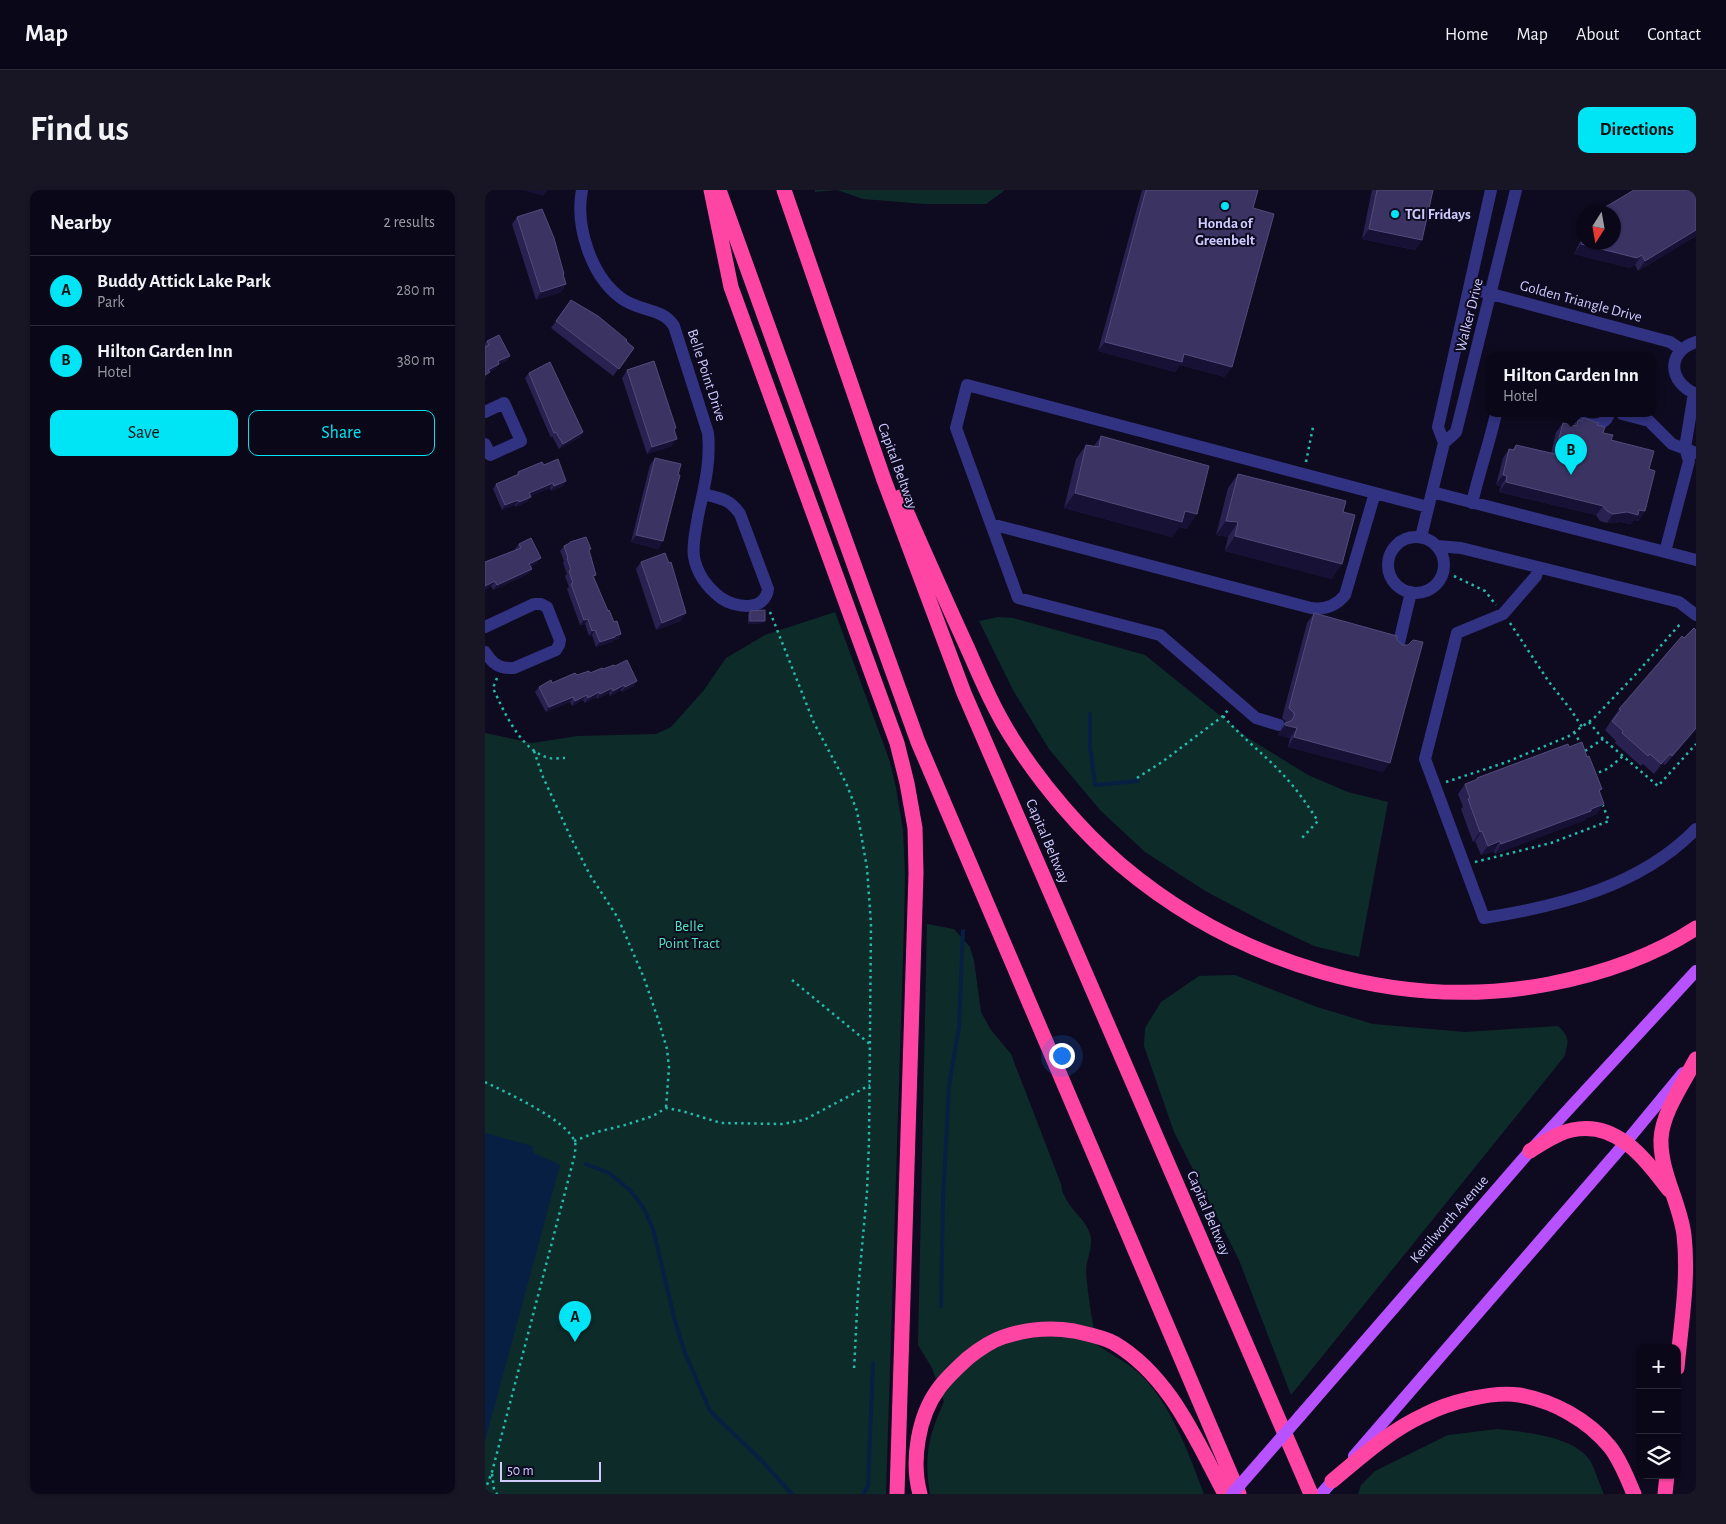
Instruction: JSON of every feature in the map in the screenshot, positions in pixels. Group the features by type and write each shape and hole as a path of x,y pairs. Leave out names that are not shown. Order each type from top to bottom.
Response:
{"highway":[{"path":"711,190 731,287 897,743 915,828 915,936 897,1494"},
{"path":"719,190 918,742 1239,1494"},
{"name":"Capital Beltway","path":"784,190 887,490 964,693 1311,1494"},
{"path":"835,341 891,477 940,588 992,703 1013,741 1049,790 1079,824 1120,864 1154,890 1201,920 1245,943 1287,961 1327,974 1371,984 1417,991 1455,993 1495,992 1575,979 1613,968 1649,953 1696,928"},
{"path":"1679,1344 1685,1258 1681,1217 1662,1153 1661,1138 1669,1110 1696,1058"},
{"path":"1530,1151 1551,1138 1572,1130 1591,1128 1609,1132 1626,1142 1654,1170 1675,1199"},
{"path":"920,1494 916,1459 919,1436 927,1412 938,1390 953,1371 976,1352 1001,1337 1027,1330 1058,1328 1085,1333 1112,1342 1136,1357 1155,1376 1185,1418 1225,1494"},
{"path":"1332,1482 1391,1433 1425,1414 1459,1402 1491,1395 1518,1395 1546,1402 1569,1413 1592,1428 1610,1448 1625,1471 1634,1494"},
{"path":"1665,1494 1667,1479"}],"main road":[{"name":"Kenilworth Avenue","path":"1232,1494 1530,1151 1696,971"},
{"path":"1321,1494 1626,1142 1696,1058"}],"street":[{"name":"Belle Point Drive","path":"582,190 580,200 582,224 588,250 597,269 621,299 640,308 663,314 669,318 674,326 709,433 709,466 693,547 698,570 704,581 723,599 732,603 749,606 757,604 764,599"},
{"name":"Walker Drive","path":"1444,443 1438,427 1491,190"},
{"name":"Walker Drive","path":"1421,537 1444,443 1456,432 1516,190"},
{"name":"Golden Triangle Drive","path":"1469,288 1670,342 1682,350"},
{"path":"1665,552 1691,451 1695,394 1685,390 1679,383 1675,376 1675,363 1686,346 1696,342"},
{"path":"1279,725 1256,718 1160,635 1018,598 956,428 967,385 1428,507"},
{"path":"485,412 504,403 521,441 490,455 485,444"},
{"path":"1472,503 1482,460 1488,447 1495,417"},
{"path":"1575,417 1578,420 1593,424 1604,423 1608,417"},
{"path":"1634,417 1649,421 1672,444 1691,451"},
{"path":"1431,492 1696,560"},
{"path":"991,524 1311,608 1322,608 1335,605 1345,595 1375,493"},
{"path":"703,494 725,500 733,505 740,514 768,589 764,599"},
{"path":"1421,537 1437,546 1444,558 1444,569 1436,585 1429,590 1411,592 1399,587 1393,581 1388,566 1389,558 1392,550 1402,541 1408,538 1421,537"},
{"path":"1437,546 1461,548 1679,602 1696,615"},
{"path":"1538,567 1536,576 1503,614 1457,633 1425,759 1484,918 1559,904 1610,885 1658,861 1696,829"},
{"path":"1398,647 1411,592"},
{"path":"485,627 534,604 541,604 547,607 560,640 556,650 514,668 501,667 491,660 485,652"}],"path":[{"path":"1303,474 1313,427"},
{"path":"1454,576 1485,591 1582,727"},
{"path":"764,599 814,723 846,783 857,811 867,868 871,924 870,1086 867,1192 858,1291 854,1370"},
{"path":"1442,783 1507,762 1569,736 1589,722 1635,675 1681,623"},
{"path":"501,667 493,688 509,723 534,751 543,777 572,840 590,875 618,918 644,978 667,1048 669,1067 666,1108"},
{"path":"1137,778 1162,762 1223,716 1293,786 1318,821 1301,839"},
{"path":"1589,722 1603,739 1658,786 1696,744"},
{"path":"1574,732 1585,751 1587,759"},
{"path":"1585,751 1603,739"},
{"path":"534,751 549,758 565,758"},
{"path":"1590,767 1593,775 1609,768 1623,756"},
{"path":"1472,863 1551,843 1609,821 1602,803"},
{"path":"791,980 871,1045"},
{"path":"485,1082 525,1101 548,1116 563,1128 574,1141 575,1154 562,1210 485,1490"},
{"path":"574,1141 597,1132 625,1126 653,1116 666,1108 683,1111 721,1123 782,1124 804,1120 870,1086"},
{"path":"491,1472 497,1494"}],"green space":[{"path":"815,190 837,190 815,192"},
{"path":"837,190 1005,190 986,204 925,204 863,199"},
{"name":"Belle Point Tract","path":"835,612 890,762 903,830 905,874 904,925 886,1494 485,1494 485,733 532,743 578,736 656,734 671,727 704,690 726,658 765,635"},
{"path":"998,617 1013,618 1145,655 1248,738 1308,775 1348,792 1388,802 1359,957 1314,946 1207,892 1145,852 1100,810 1049,749 1013,690 979,621"},
{"path":"927,924 954,929 970,947 974,960 981,1012 991,1030 1011,1054 1061,1184 1063,1194 1088,1228 1091,1244 1086,1272 1090,1309 1097,1345 1133,1368 1157,1394 1184,1443 1204,1494 930,1494 927,1469 929,1447 934,1426 944,1402 932,1368 918,1345"},
{"path":"1235,975 1317,1007 1373,1024 1465,1032 1558,1026 1565,1033 1567,1040 1564,1057 1291,1395 1239,1260 1174,1132 1144,1046 1145,1028 1161,1002 1199,976"},
{"path":"1498,1429 1549,1437 1574,1446 1584,1453 1591,1462 1604,1494 1358,1494 1361,1485 1375,1471 1448,1435"}],"water":[{"path":"485,1133 532,1146 534,1153 560,1165 485,1441"}],"building":[{"path":"1146,190 1258,190 1253,208 1274,214 1232,367 1184,354 1182,362 1105,342"},
{"name":"TGI Fridays","path":"1377,190 1433,190 1422,240 1369,229"},
{"path":"1634,190 1696,190 1696,230 1645,261 1642,255 1637,258 1605,250 1621,250 1621,205 1609,205"},
{"path":"542,209 554,238 566,284 541,292 517,217"},
{"path":"571,300 598,316 634,348 619,369 556,321"},
{"path":"499,335 510,356 498,361 499,364 488,370 490,372 485,375 485,347 489,345 487,341"},
{"path":"654,361 676,428 674,429 677,439 652,447 627,370"},
{"path":"550,362 583,432 563,444 556,432 554,433 529,373"},
{"path":"1583,418 1605,427 1603,433 1613,435 1611,440 1654,451 1649,469 1655,471 1645,511 1639,510 1638,515 1627,512 1613,514 1603,506 1506,482 1507,476 1503,475 1509,449 1514,450 1516,445 1555,454 1563,423 1577,426 1578,420 1582,421"},
{"path":"1101,436 1209,466 1197,514 1185,511 1182,522 1075,493 1086,445 1099,447"},
{"path":"655,458 681,464 678,475 680,475 663,541 636,535"},
{"path":"558,459 566,481 554,486 553,483 529,493 531,497 505,505 496,484 542,462 544,465"},
{"path":"1238,474 1346,501 1343,512 1355,515 1342,564 1235,536 1238,522 1226,521"},
{"path":"586,537 591,549 589,550 596,575 593,576 608,611 614,622 617,621 621,634 600,642 595,630 592,631 588,619 584,620 571,584 573,583 569,571 571,570 564,546"},
{"path":"531,538 541,558 529,564 532,569 497,585 495,581 485,586 485,562 521,548 519,544"},
{"path":"665,553 669,563 671,562 686,613 662,623 641,562"},
{"path":"765,610 765,621 750,621 750,611"},
{"path":"1314,613 1397,636 1397,640 1403,645 1408,645 1413,640 1423,642 1390,763 1294,737 1297,728 1285,725 1294,717 1294,713 1289,708"},
{"path":"1694,628 1696,630 1696,728 1672,756 1670,754 1661,764 1650,754 1648,756 1622,733 1623,731 1612,721 1621,710 1619,709 1682,636 1684,638"},
{"path":"627,660 637,681 613,691 612,688 588,698 587,695 575,701 573,697 549,707 539,687 551,680 552,683 575,673 577,675 589,671 590,673 602,668 615,666"},
{"path":"1582,742 1602,789 1599,790 1604,804 1591,809 1591,811 1501,844 1500,841 1488,846 1482,831 1480,832 1468,799 1470,798 1465,784 1568,744 1569,747"}],"waterway":[{"path":"1090,714 1090,747 1095,785 1138,781"},
{"path":"941,1306 943,1199 949,1086 959,1027 963,931"},
{"path":"586,1164 609,1173 630,1190 643,1207 653,1229 675,1321 685,1353 710,1411 762,1461 792,1494"},
{"path":"863,1494 868,1486 873,1363"}],"place":[{"name":"Honda of Greenbelt","path":"1225,206"},
{"name":"TGI Fridays","path":"1395,214"},
{"name":"Hilton Garden Inn","path":"1571,475"},
{"name":"Buddy Attick Lake Park","path":"575,1342"}]}
